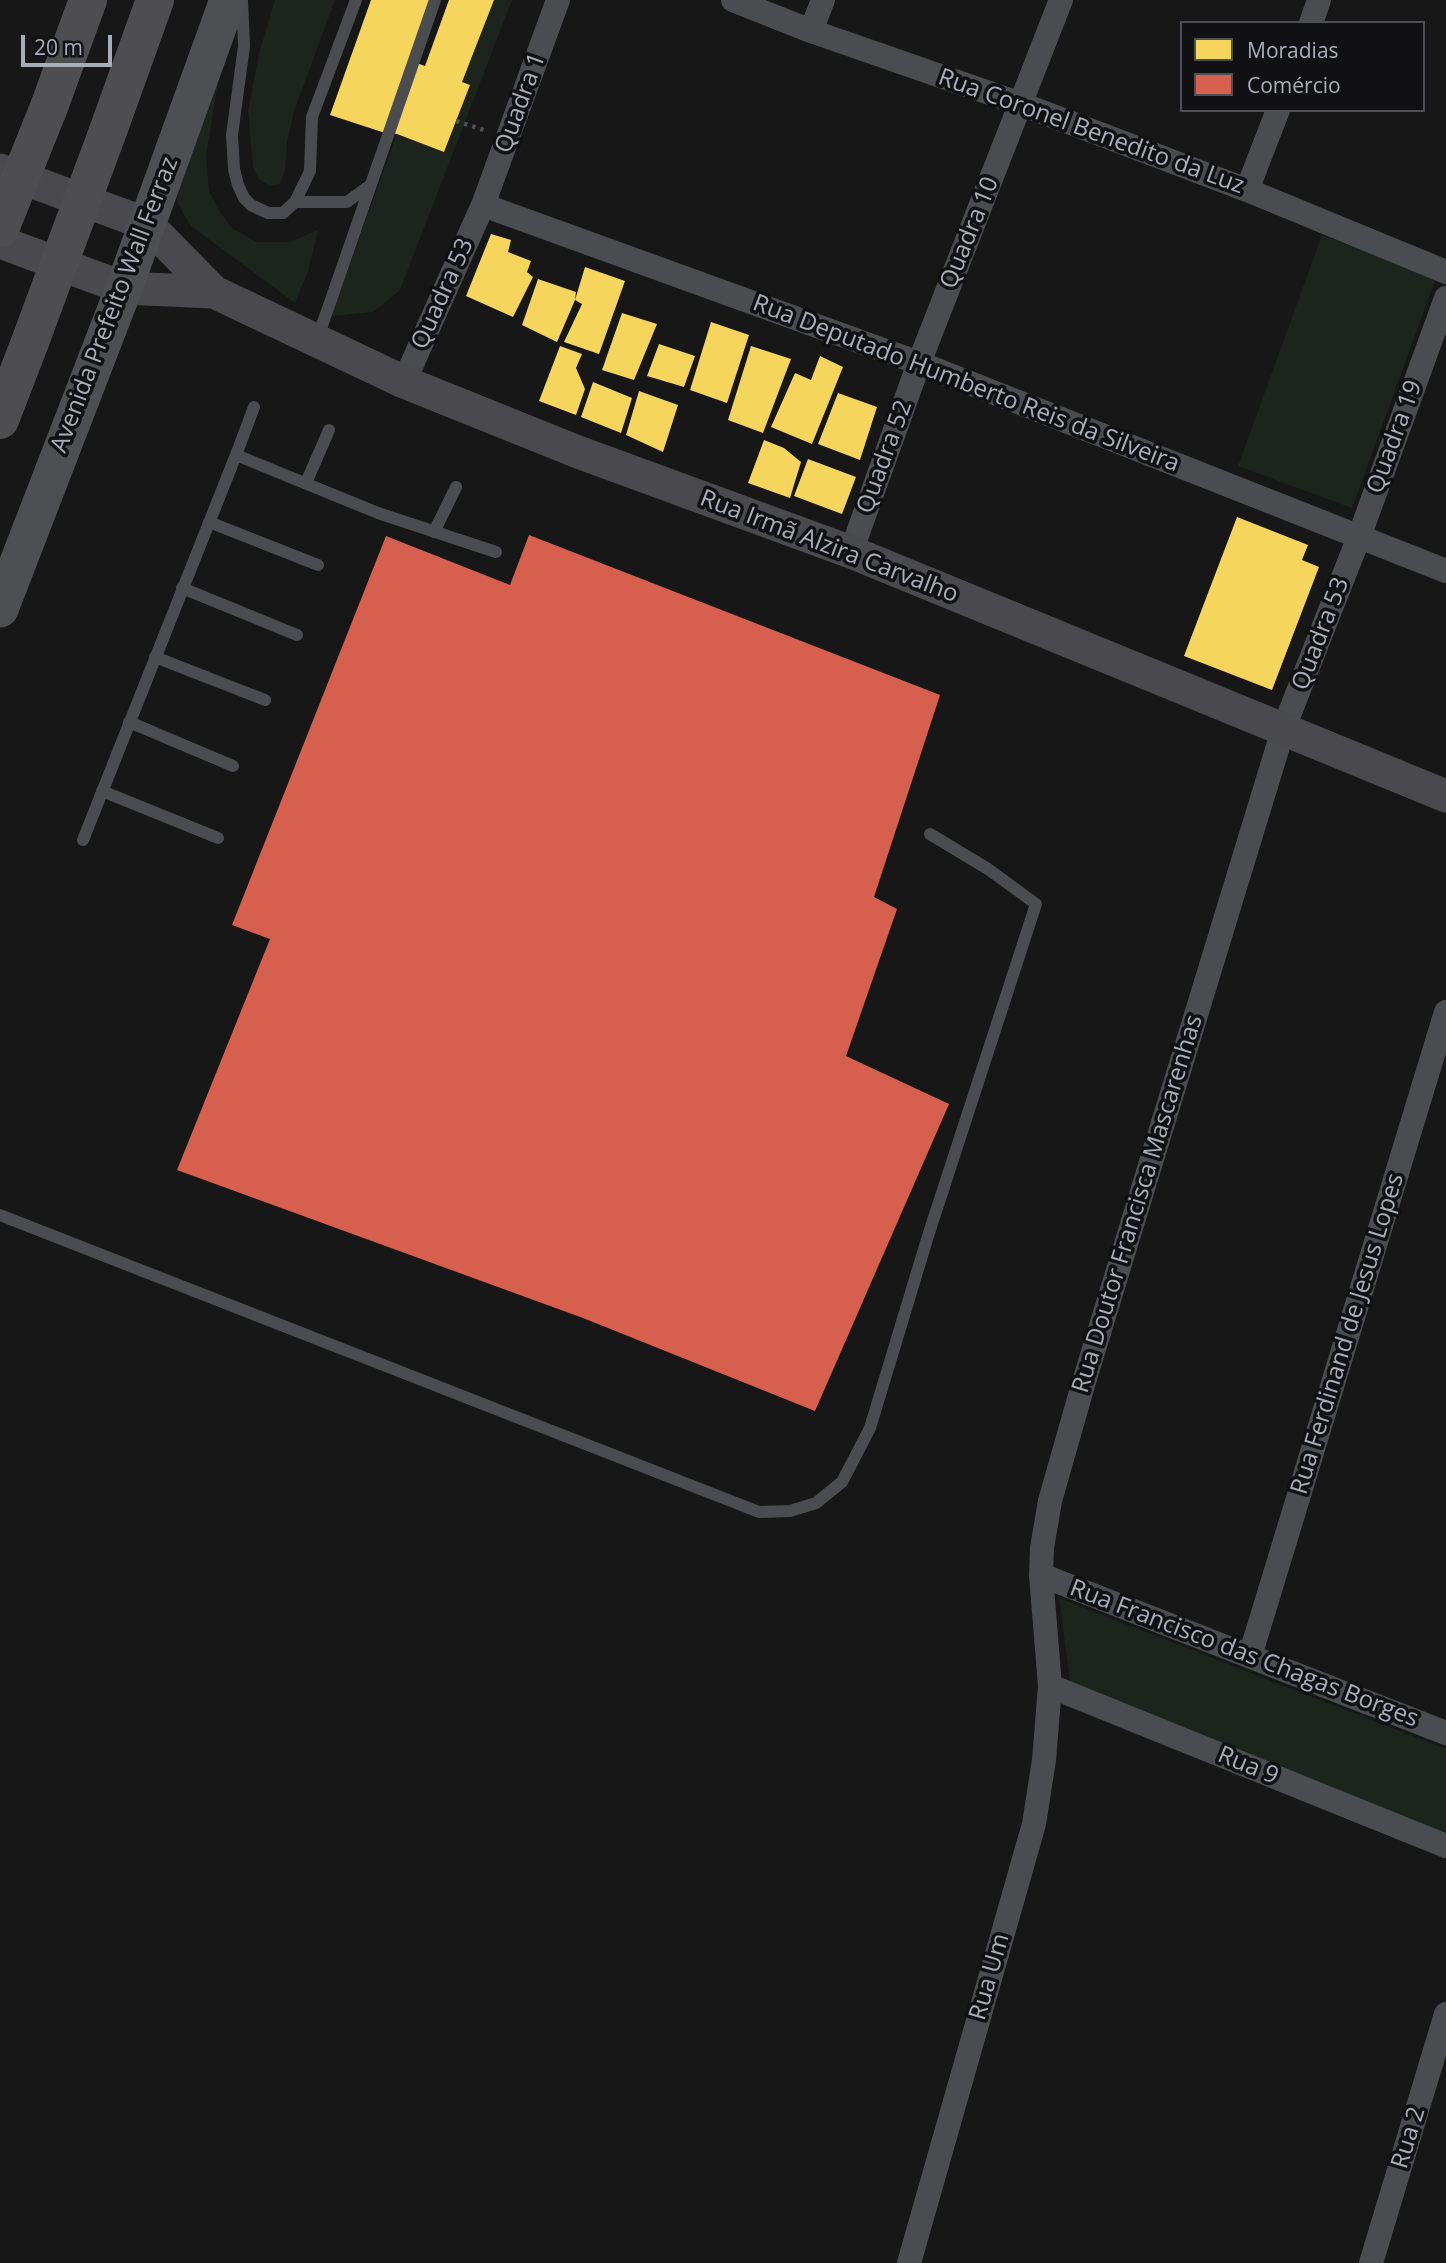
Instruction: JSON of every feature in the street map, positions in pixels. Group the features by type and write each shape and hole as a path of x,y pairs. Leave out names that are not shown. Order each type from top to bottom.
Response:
{"highway":[{"path":"0,229 88,0"},
{"path":"0,420 155,0"}],"main road":[{"name":"Avenida Prefeito Wall Ferraz","path":"0,609 124,288 228,0"}],"street":[{"name":"Quadra 1","path":"483,205 558,0"},
{"name":"Rua Coronel Benedito da Luz","path":"733,0 811,31 1021,104 1247,190 1446,272"},
{"path":"811,31 823,0"},
{"name":"Quadra 10","path":"919,363 1061,0"},
{"path":"1312,21 1320,0"},
{"path":"1247,190 1277,112"},
{"name":"Rua Irmã Alzira Carvalho","path":"0,170 147,224 214,292 404,382 578,452 851,552 1446,796"},
{"name":"Rua Deputado Humberto Reis da Silveira","path":"483,205 919,363 1446,571"},
{"name":"Quadra 53","path":"404,382 483,205"},
{"name":"Rua Irmã Alzira Carvalho","path":"0,242 124,288 214,292"},
{"name":"Quadra 19","path":"1359,537 1446,298"},
{"name":"Quadra 52","path":"851,552 919,363"},
{"name":"Quadra 53","path":"1283,730 1359,537"},
{"name":"Rua Doutor Francisca Mascarenhas","path":"1050,1686 1041,1575 1042,1548 1050,1501 1283,730"},
{"name":"Rua Ferdinand de Jesus Lopes","path":"1250,1657 1446,1012"},
{"name":"Rua Francisco das Chagas Borges","path":"1041,1575 1446,1733"},
{"name":"Rua 9","path":"1050,1686 1446,1846"},
{"name":"Rua Um","path":"909,2263 1034,1824 1044,1760 1050,1686"},
{"name":"Rua 2","path":"1371,2263 1446,2014"}],"lane":[{"path":"242,0 244,47 232,135 234,169 238,185 251,205 268,213 283,213 295,202 310,171 312,117 356,0"},
{"path":"316,342 435,0"},
{"path":"295,202 347,202 370,186"},
{"path":"83,841 254,407"},
{"path":"306,483 329,430"},
{"path":"236,455 378,513 496,552"},
{"path":"434,532 456,487"},
{"path":"209,522 318,565"},
{"path":"183,588 297,635"},
{"path":"155,657 265,700"},
{"path":"130,722 233,766"},
{"path":"102,791 218,838"},
{"path":"0,1215 759,1512 790,1511 816,1503 842,1482 870,1429 928,1236 1036,904 988,869 930,834"}],"shaded area":[{"path":"275,0 335,0 294,111 285,170 280,184 270,186 259,179 253,167 248,110 259,53"},
{"path":"494,0 512,0 400,290 373,312 331,316 397,134 444,152 470,85 462,82"},
{"path":"224,46 206,155 209,191 219,211 233,229 257,242 290,242 318,230 308,271 295,303 191,226 178,204 176,182"},
{"path":"1322,235 1436,278 1352,508 1238,466"},
{"path":"1059,1598 1446,1749 1446,1839 1071,1688"}],"building: Moradias":[{"path":"371,0 436,0 414,62 425,66 449,0 494,0 462,82 470,85 444,152 397,134 382,132 330,115"},
{"path":"491,234 511,240 508,252 531,261 527,272 533,277 513,317 466,296"},
{"path":"585,267 625,281 599,354 564,342 582,304 575,300"},
{"path":"538,279 576,292 557,342 522,325"},
{"path":"622,313 657,324 634,380 602,370"},
{"path":"711,322 749,335 727,403 690,390"},
{"path":"659,344 695,356 684,387 647,376"},
{"path":"560,346 582,354 576,368 585,389 576,415 539,401"},
{"path":"751,346 791,359 763,433 728,420"},
{"path":"820,356 843,367 812,444 771,427 795,373 811,380"},
{"path":"593,382 632,398 621,433 581,417"},
{"path":"639,391 678,405 663,452 626,435"},
{"path":"838,393 877,407 860,460 818,444"},
{"path":"764,440 784,448 801,462 790,498 748,483"},
{"path":"808,459 856,477 842,514 794,496"},
{"path":"1237,517 1308,545 1302,560 1319,567 1272,690 1184,656"}],"building: Comércio":[{"path":"529,535 940,695 874,897 897,909 846,1056 949,1104 815,1411 583,1318 177,1170 270,939 232,925 386,536 510,585"}]}
